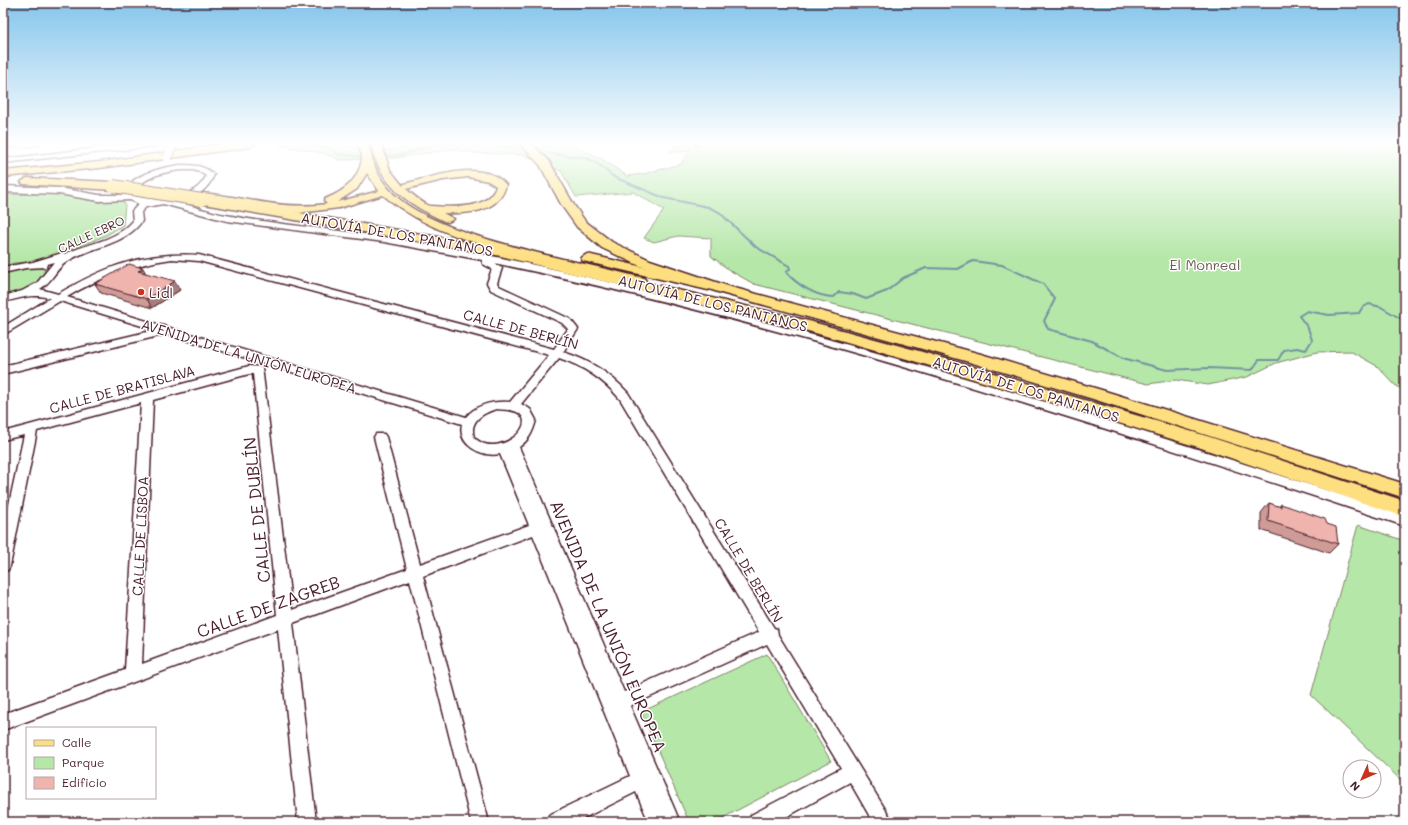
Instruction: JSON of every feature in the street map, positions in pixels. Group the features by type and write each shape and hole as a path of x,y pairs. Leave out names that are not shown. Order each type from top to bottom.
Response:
{"highway":[{"name":"AUTOVÍA DE LOS PANTANOS","path":"55,182 113,186 465,245 570,268 736,308 906,353 1013,384 1204,442 1405,509"},
{"name":"AUTOVÍA DE LOS PANTANOS","path":"555,182 568,206 581,224 606,244 644,263 726,290 975,358 1099,395 1405,491"}],"main road":[{"path":"206,185 209,190 219,194 277,204 309,205 332,200 348,191 358,182"},
{"path":"378,182 395,200 425,219 471,239 685,293 736,308"},
{"path":"395,182 419,199 436,208 463,210 477,208 497,198 501,192 501,185 498,182"},
{"path":"408,191 429,182"},
{"path":"408,191 435,213 498,236 726,290"},
{"path":"187,196 209,196 294,210 323,208 378,194"}],"street":[{"name":"CALLE EBRO","path":"3,270 36,264 61,256 125,228 130,220 129,212 134,199 129,193 134,184 137,182"},
{"path":"165,202 187,196 208,182"},
{"path":"3,189 59,191 99,198 165,202 225,217 406,243 566,276 900,361 1179,447 1405,521"},
{"name":"CALLE EBRO","path":"50,271 57,263 66,257 128,231 138,221 136,211 143,205 152,202"},
{"path":"440,250 495,265 498,268 492,283 495,288 569,323 572,326 573,332 559,354"},
{"name":"CALLE DE BERLÍN","path":"3,332 107,272 127,264 164,256 190,257 579,360 612,382 624,396 771,634 884,822"},
{"path":"3,299 29,292 45,282 50,271 43,265 36,264"},
{"path":"516,407 579,330 577,323 504,288 499,282 499,279 506,273 522,269 566,276"},
{"name":"AVENIDA DE LA UNIÓN EUROPEA","path":"45,282 47,287 63,296 167,331 255,367"},
{"name":"AVENIDA DE LA UNIÓN EUROPEA","path":"29,292 40,292 63,296 471,419"},
{"path":"3,370 167,331"},
{"name":"AVENIDA DE LA UNIÓN EUROPEA","path":"272,363 471,419"},
{"name":"CALLE DE BRATISLAVA","path":"3,436 272,363"},
{"name":"CALLE DE DUBLÍN","path":"255,367 307,822"},
{"name":"CALLE DE LISBOA","path":"133,674 147,398"},
{"path":"496,405 516,407 529,416 529,430 524,437 508,446 484,449 475,445 469,440 466,433 471,419 486,408 496,405"},
{"path":"3,566 31,429"},
{"path":"380,437 480,822"},
{"name":"AVENIDA DE LA UNIÓN EUROPEA","path":"508,446 646,778 671,822"},
{"name":"AVENIDA DE LA UNIÓN EUROPEA","path":"541,527 620,702 646,778 658,822"},
{"name":"CALLE DE ZAGREB","path":"3,722 541,527"},
{"path":"620,702 771,634"},
{"path":"758,822 853,771"},
{"path":"556,822 646,778"}],"green space":[{"name":"El Monreal","path":"568,182 1405,182 1405,391 1395,385 1377,366 1350,351 1317,352 1276,363 1247,377 1208,385 1176,380 1148,384 754,284 729,270 711,256 711,238 678,236 654,242 644,238 664,210 633,192 576,197"},
{"path":"54,194 99,202 123,200 125,205 123,225 107,235 42,261 14,263 3,267 3,195"},
{"path":"37,267 44,269 45,277 31,289 3,297 3,272 15,269"},
{"path":"1358,525 1405,541 1405,784 1382,762 1382,759 1379,759 1311,695"},
{"path":"767,654 831,761 715,822 689,822 641,712"}],"building":[{"path":"129,264 143,268 138,271 175,281 147,299 95,284"},
{"path":"1269,503 1281,507 1281,504 1325,519 1327,524 1336,527 1338,544 1268,521"}],"waterway":[{"path":"627,182 664,198 708,207 719,212 756,247 789,266 790,269 786,272 802,286 821,295 834,297 839,292 853,294 866,299 887,291 903,278 926,268 958,269 973,261 1002,265 1043,284 1055,299 1044,321 1048,329 1092,341 1123,358 1167,370 1209,368 1252,370 1259,360 1278,360 1284,350 1297,348 1306,350 1312,340 1308,328 1299,316 1307,311 1329,315 1359,313 1362,308 1369,304 1381,307 1405,321"}],"place":[{"name":"Lidl","path":"141,292"}]}
